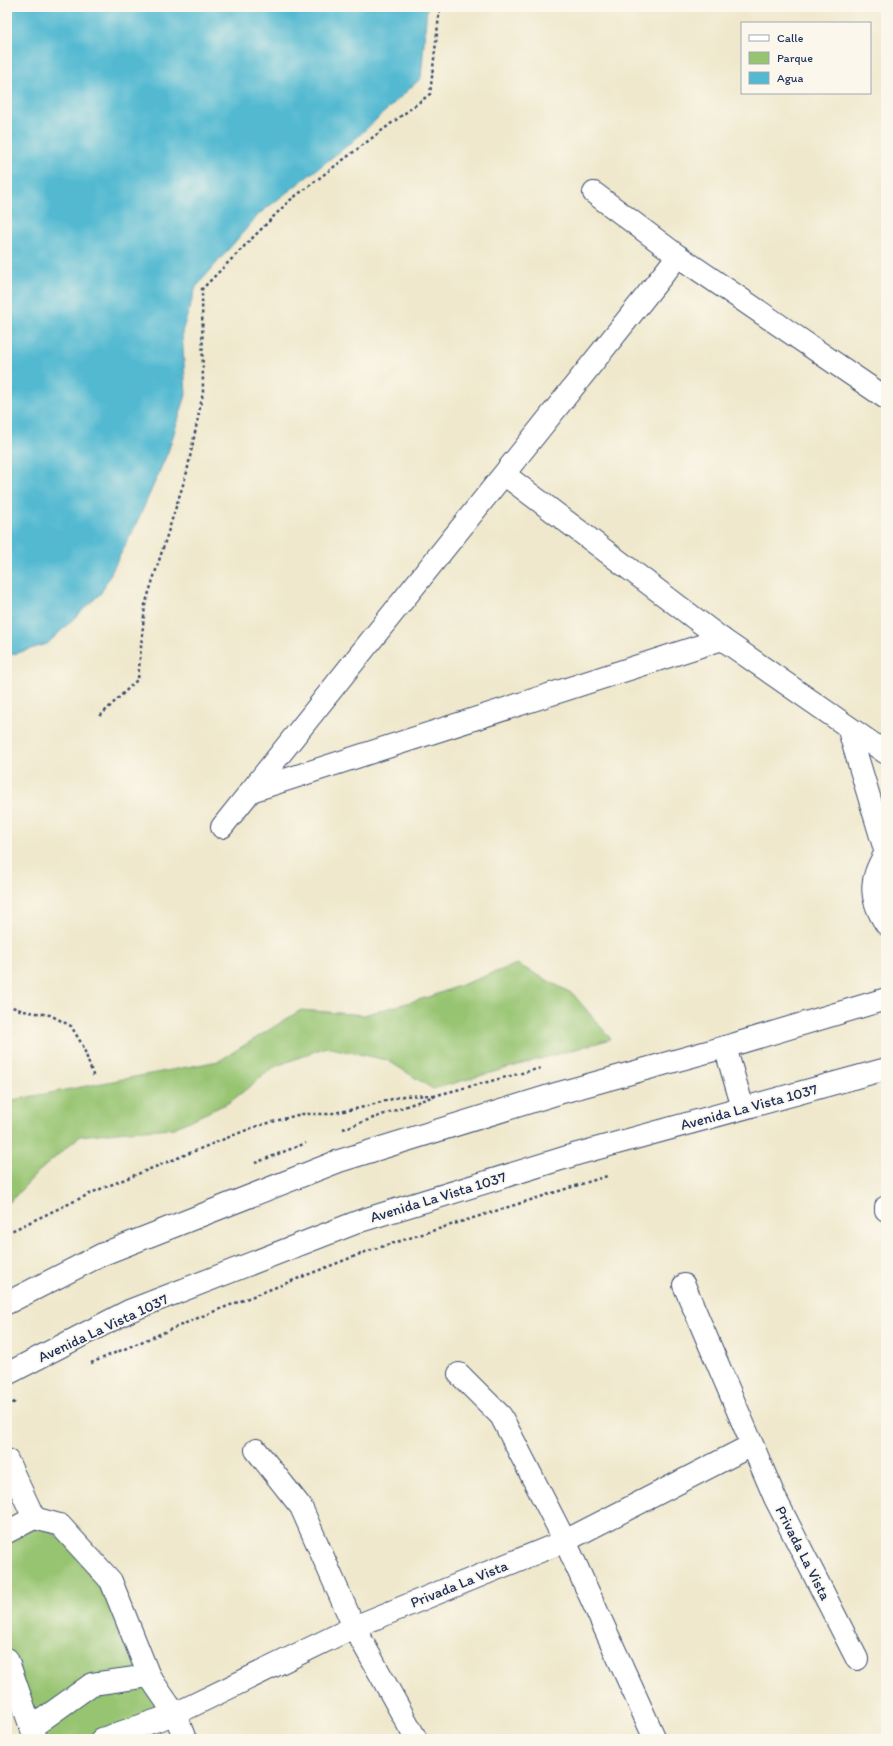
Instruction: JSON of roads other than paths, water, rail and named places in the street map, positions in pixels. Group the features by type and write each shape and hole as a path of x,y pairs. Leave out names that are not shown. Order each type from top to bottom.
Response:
{"street":[{"path":"594,193 678,256 886,398"},
{"path":"222,828 678,256"},
{"path":"504,475 722,639 886,753"},
{"path":"251,791 722,639"},
{"path":"848,727 886,853 877,866 873,880 873,897 877,911 886,924"},
{"path":"7,1303 103,1254 339,1161 560,1093 725,1047 886,999"},
{"path":"725,1047 743,1108"},
{"name":"Avenida La Vista 1037","path":"7,1374 130,1311 360,1221 577,1154 886,1069"},
{"name":"Privada La Vista","path":"684,1285 775,1498 857,1659"},
{"path":"460,1374 501,1416 564,1541 655,1739"},
{"name":"Privada La Vista","path":"102,1739 175,1714 354,1627 564,1541 752,1445"},
{"path":"256,1450 301,1507 354,1627 416,1739"},
{"path":"7,1460 34,1518"},
{"path":"7,1532 34,1518 60,1525 111,1581 149,1676 175,1714 185,1739"},
{"path":"7,1659 34,1733 92,1684 149,1676"}],"water":[{"path":"7,7 427,7 421,78 352,142 259,214 196,287 182,332 186,395 168,452 139,518 101,593 47,644 7,656"}]}
